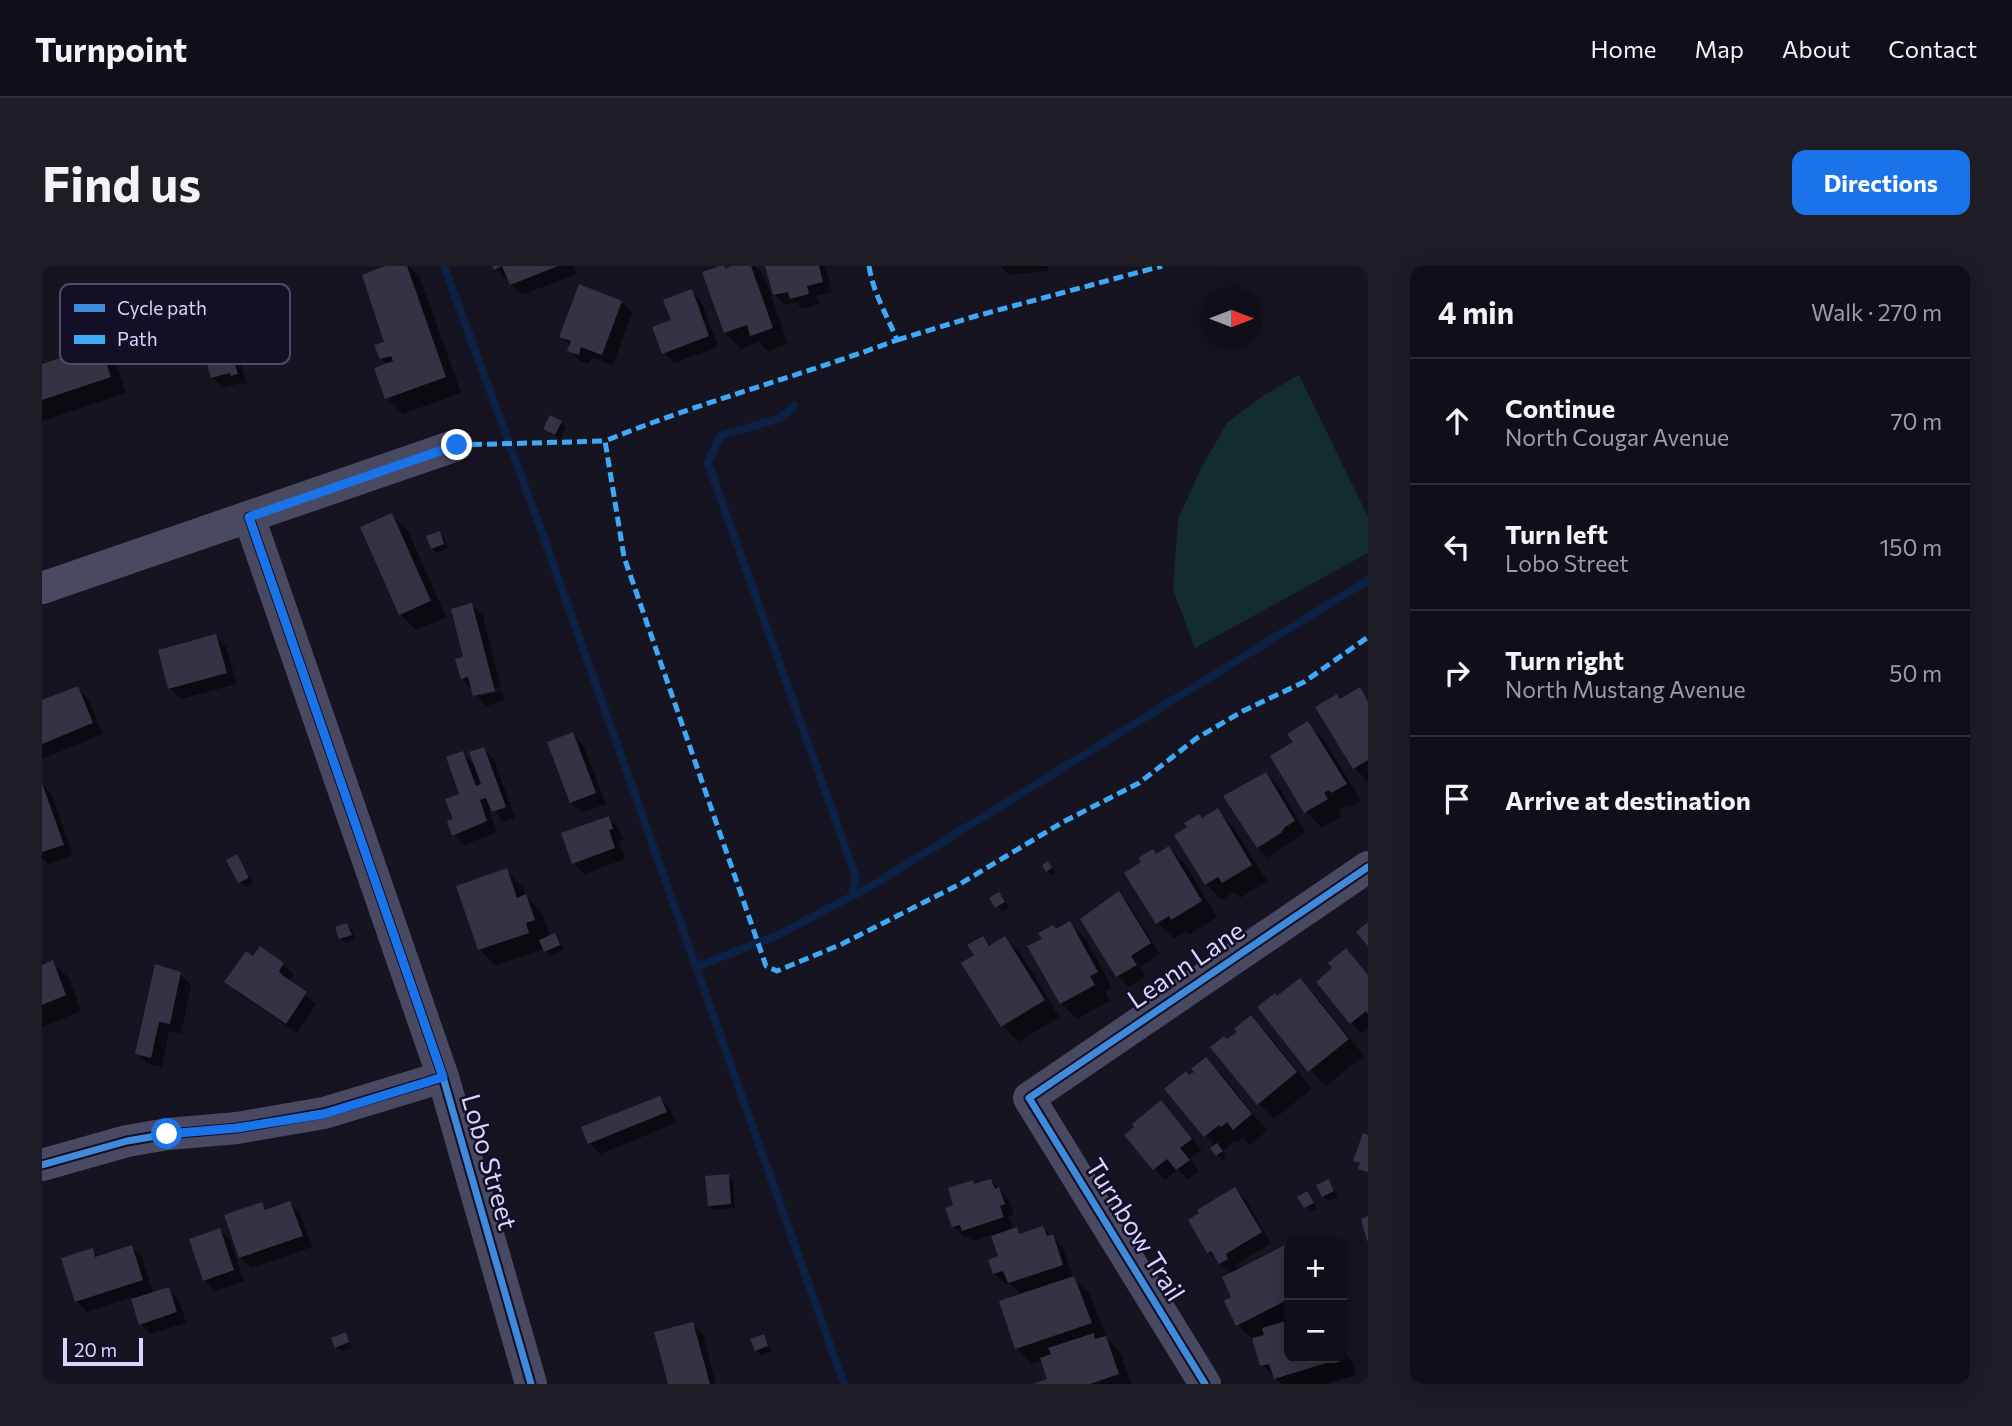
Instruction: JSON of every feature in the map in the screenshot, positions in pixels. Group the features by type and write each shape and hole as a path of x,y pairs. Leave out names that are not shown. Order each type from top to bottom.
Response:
{"street":[{"path":"42,588 457,445"},
{"name":"Lobo Street","path":"249,517 443,1077 531,1384"},
{"name":"Leann Lane","path":"1029,1098 1368,867"},
{"path":"42,1165 127,1141 324,1114 443,1077"},
{"name":"Turnbow Trail","path":"1029,1098 1205,1384"}],"green space":[{"path":"1299,375 1368,517 1368,553 1195,648 1173,590 1178,519 1201,468 1227,423 1261,397"}],"building":[{"path":"385,266 407,266 446,377 385,399 374,368 393,361 391,356 380,359 374,345 384,342 362,275"},
{"path":"502,266 558,266 510,285"},
{"path":"725,266 725,269 731,266 751,266 773,328 750,336 747,325 724,333 702,272"},
{"path":"765,266 819,266 823,282 807,286 809,294 790,299 788,292 773,295"},
{"path":"579,284 622,301 602,355 581,347 579,355 567,351 571,341 559,337"},
{"path":"692,289 709,336 662,354 652,327 671,320 663,300"},
{"path":"60,358 60,364 107,364 111,377 42,400 42,364"},
{"path":"207,364 235,364 238,374 231,376 230,373 211,378"},
{"path":"550,415 562,421 555,435 543,429"},
{"path":"392,513 431,601 399,615 360,527"},
{"path":"440,531 444,544 431,549 426,536"},
{"path":"472,603 495,691 473,696 468,677 461,679 455,659 463,657 451,609"},
{"path":"216,634 227,673 168,689 158,650"},
{"path":"78,686 93,723 42,744 42,700"},
{"path":"1360,687 1368,701 1368,760 1353,769 1315,707 1337,694 1340,699"},
{"path":"1308,721 1347,784 1331,793 1329,790 1324,793 1328,799 1304,813 1270,756 1293,742 1287,734"},
{"path":"573,732 596,793 570,803 547,742"},
{"path":"484,747 506,807 492,812 486,798 480,800 487,821 452,836 447,821 453,819 445,799 459,794 446,757 463,751 476,786 481,784 469,752"},
{"path":"1266,772 1295,821 1257,848 1223,796"},
{"path":"42,783 64,845 42,852"},
{"path":"1218,808 1252,865 1222,883 1218,877 1205,885 1174,835 1187,827 1184,823 1199,814 1202,818"},
{"path":"609,816 613,829 609,830 615,848 572,864 561,833"},
{"path":"1169,846 1202,901 1171,920 1169,916 1156,924 1124,873 1141,862 1138,858 1153,849 1156,854"},
{"path":"237,854 249,878 238,883 226,860"},
{"path":"1048,861 1052,868 1046,872 1042,865"},
{"path":"507,868 517,898 526,894 535,920 526,923 529,933 478,950 456,886"},
{"path":"1119,891 1151,943 1131,956 1137,965 1116,977 1080,919"},
{"path":"999,892 1005,902 995,908 989,898"},
{"path":"1070,921 1098,972 1090,976 1095,985 1060,1004 1027,946 1042,939 1038,933 1053,925 1056,929"},
{"path":"1368,922 1368,946 1356,932"},
{"path":"347,923 352,935 339,939 335,927"},
{"path":"555,933 560,945 544,952 539,940"},
{"path":"983,936 989,946 1005,936 1045,1000 1001,1027 961,963 974,955 967,945"},
{"path":"260,946 284,963 279,971 282,975 307,992 286,1024 224,982 246,951 253,956"},
{"path":"1346,948 1368,975 1368,1014 1366,1011 1350,1024 1316,982 1332,968 1328,963"},
{"path":"53,960 66,995 42,1005 42,965"},
{"path":"155,964 181,972 170,1024 159,1022 151,1058 135,1054"},
{"path":"1300,978 1349,1039 1308,1072 1257,1007"},
{"path":"1251,1015 1297,1072 1257,1105 1210,1047 1224,1036 1227,1039 1237,1032 1234,1029"},
{"path":"1206,1057 1252,1114 1233,1130 1227,1122 1204,1137 1164,1089 1186,1071 1189,1075 1194,1072 1191,1069"},
{"path":"660,1096 667,1112 588,1144 581,1127"},
{"path":"1161,1100 1192,1139 1180,1148 1190,1160 1176,1170 1167,1159 1153,1170 1124,1135 1134,1127 1132,1124"},
{"path":"1363,1133 1368,1135 1368,1172 1358,1169 1360,1163 1353,1161"},
{"path":"1217,1143 1223,1151 1216,1156 1210,1148"},
{"path":"729,1174 731,1204 708,1206 705,1176"},
{"path":"991,1179 995,1189 999,1187 1005,1204 1000,1206 1004,1217 962,1231 960,1225 952,1227 945,1208 953,1205 948,1188 973,1180 974,1184"},
{"path":"1329,1179 1334,1191 1322,1197 1316,1185"},
{"path":"1235,1187 1262,1232 1226,1254 1228,1259 1219,1264 1211,1251 1207,1253 1188,1220 1199,1213 1197,1210"},
{"path":"1307,1191 1314,1203 1304,1208 1297,1197"},
{"path":"290,1201 303,1236 239,1258 224,1215 262,1202 265,1210"},
{"path":"1368,1216 1368,1241 1367,1241 1361,1219"},
{"path":"1043,1226 1047,1236 1053,1234 1063,1265 1008,1283 1003,1271 993,1274 988,1260 998,1256 991,1236 1017,1227 1019,1234"},
{"path":"220,1228 234,1270 203,1281 189,1239"},
{"path":"132,1245 143,1280 75,1302 61,1258 93,1248 95,1257"},
{"path":"1284,1246 1284,1302 1236,1326 1224,1301 1231,1297 1222,1277"},
{"path":"1074,1276 1092,1323 1015,1349 999,1301"},
{"path":"169,1287 177,1312 139,1325 131,1299"},
{"path":"1284,1321 1284,1363 1326,1363 1274,1379 1269,1364 1260,1366 1252,1338 1264,1335 1262,1328"},
{"path":"693,1322 710,1384 668,1384 654,1332"},
{"path":"346,1332 349,1342 335,1348 331,1338"},
{"path":"1094,1333 1095,1339 1106,1336 1119,1374 1090,1384 1033,1384 1047,1379 1040,1358 1051,1354 1048,1348"},
{"path":"764,1334 768,1346 755,1351 750,1339"}],"waterway":[{"path":"444,266 540,527 844,1384"},
{"path":"794,406 781,418 720,436 708,463 856,877 852,896"},
{"path":"696,967 778,935 871,886 1368,580"}],"marked path":[{"path":"869,266 877,295 897,340 605,441 624,557 766,966 777,971 842,944 960,884 1063,822 1139,783 1197,738 1243,711 1304,682 1368,637"},
{"path":"897,340 1162,266"},
{"path":"457,445 605,441"}],"cycle path":[{"path":"249,517 443,1077 531,1384"},
{"path":"1205,1384 1029,1098 1368,867"},
{"path":"42,1165 127,1141 168,1134 237,1128 324,1113 443,1077"}],"route":[{"path":"167,1134 237,1128 324,1114 443,1077 369,870 249,517 457,445"}]}
